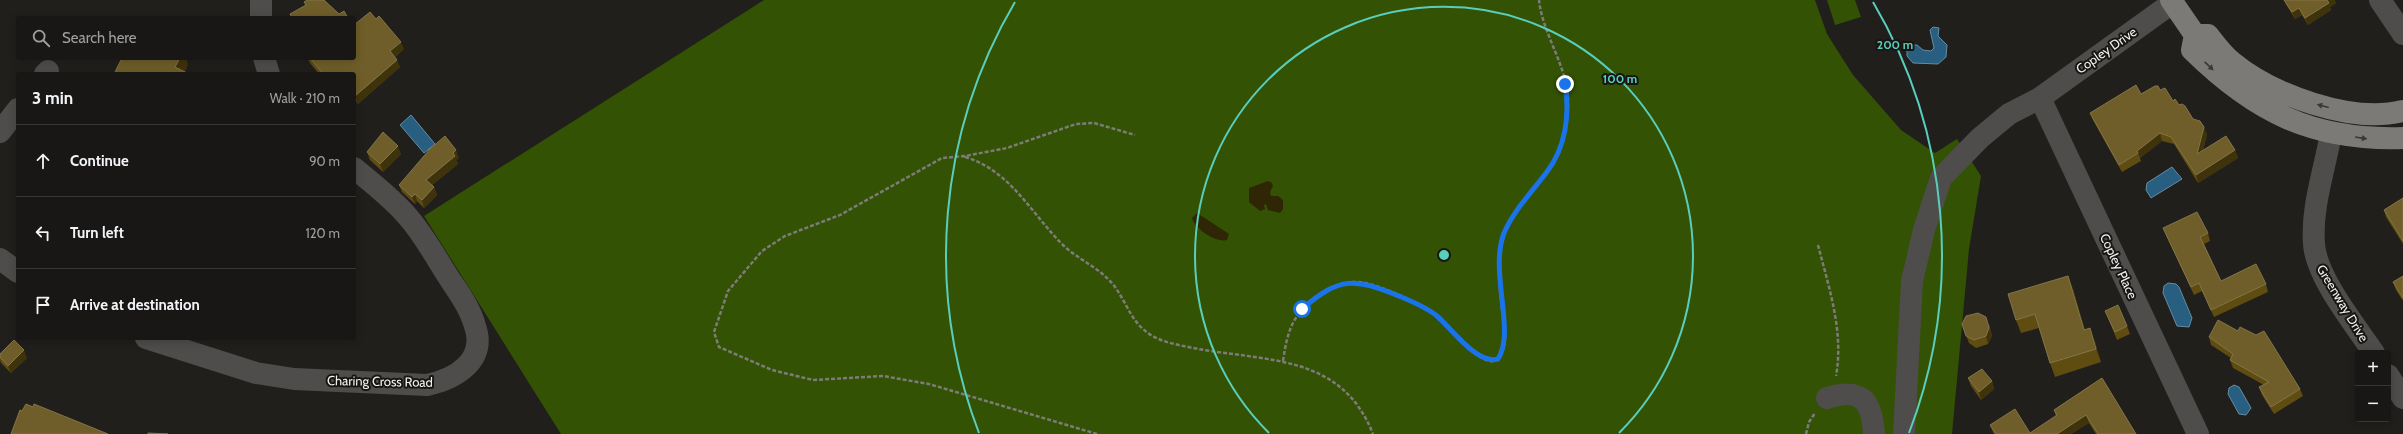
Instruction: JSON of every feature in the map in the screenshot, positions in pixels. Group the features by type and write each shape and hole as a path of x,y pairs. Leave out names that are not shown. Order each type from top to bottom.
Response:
{"main road":[{"path":"2172,1 2195,35 2192,50 2237,90 2269,111 2331,133 2371,139 2403,138"},
{"path":"2195,35 2208,35 2232,62 2264,84 2309,102 2351,114 2403,111"}],"street":[{"path":"261,0 261,16"},
{"path":"2380,0 2403,34"},
{"name":"Copley Drive","path":"1904,434 1912,282 1924,230 1941,178 1980,138 2009,114 2040,98 2172,1"},
{"path":"265,60 268,72"},
{"name":"Copley Place","path":"2040,98 2198,434"},
{"path":"0,132 16,112"},
{"name":"Greenway Drive","path":"2331,133 2315,213 2314,244 2323,275 2372,350"},
{"name":"Charing Cross Road","path":"152,340 256,373 294,379 427,385 445,381 460,373 470,362 477,348 476,327 466,305 409,218 356,170"},
{"path":"0,259 16,271"},
{"path":"2391,380 2403,398"},
{"path":"1827,398 1843,393 1859,395 1868,405 1874,434"}],"path":[{"path":"1283,361 1287,335 1294,318 1302,309 1324,292 1337,286 1359,282 1414,302 1436,315 1480,357 1490,362 1498,359 1503,352 1506,337 1499,270 1504,234 1518,208 1547,173 1557,155 1566,128 1568,104 1565,84 1547,32 1539,0"},
{"path":"1097,434 929,384 883,376 814,380 779,372 719,347 714,332 728,291 762,250 785,236 840,215 942,158 964,156 1007,148 1076,124 1094,123 1135,135"},
{"path":"964,156 980,161 1013,186 1062,244 1109,280 1142,328 1155,338 1170,343 1224,354 1283,361 1329,378 1359,406 1373,434"},
{"path":"1806,434 1809,422 1827,398 1836,376 1839,360 1836,314 1818,246"}],"green space":[{"path":"764,0 1815,0 1827,34 1853,75 1901,130 1935,153 1957,139 1981,176 1969,249 1952,434 561,434 424,216"},
{"path":"1827,0 1855,0 1861,17 1835,25"}],"sand":[{"path":"1268,181 1272,183 1273,186 1270,192 1271,196 1278,196 1283,200 1283,209 1280,213 1268,210 1266,204 1264,205 1265,209 1260,211 1249,202 1249,188"},
{"path":"1197,213 1229,234 1227,240 1217,239 1201,231 1192,218"}],"water":[{"path":"1933,27 1939,28 1938,36 1947,45 1946,57 1938,64 1913,63 1907,56 1907,50 1912,45 1917,45 1923,50 1931,51 1934,48 1930,30"},
{"path":"411,115 435,144 424,153 400,125"},
{"path":"2172,167 2182,179 2151,198 2146,190 2147,183"},
{"path":"2168,283 2176,284 2179,287 2192,318 2189,327 2177,326 2163,293 2164,286"},
{"path":"2234,385 2239,387 2251,408 2246,415 2239,414 2228,394 2229,388"}],"building":[{"path":"307,0 324,0 339,14 344,11 347,16 291,16 290,14 306,5 304,2"},
{"path":"2284,0 2327,0 2329,3 2305,18 2299,8 2292,12"},
{"path":"370,12 376,19 379,16 401,42 390,51 397,60 356,95 356,72 321,72 312,60 356,60 356,23"},
{"path":"121,60 179,60 175,67 185,72 115,72"},
{"path":"2136,85 2141,94 2155,86 2158,86 2160,90 2165,88 2173,101 2175,99 2179,105 2182,104 2185,106 2193,119 2200,121 2204,127 2197,154 2226,136 2235,150 2196,175 2171,137 2160,133 2137,151 2138,153 2119,165 2090,113"},
{"path":"383,132 398,146 380,164 367,152"},
{"path":"445,136 456,150 453,153 455,156 426,180 434,187 422,200 415,194 412,197 399,185 430,149"},
{"path":"2403,198 2403,241 2384,210"},
{"path":"2197,212 2208,233 2200,237 2221,281 2256,264 2266,284 2211,310 2199,283 2191,287 2163,228"},
{"path":"2068,276 2084,330 2090,328 2096,349 2050,363 2035,314 2016,320 2008,294"},
{"path":"2403,276 2403,298 2393,282"},
{"path":"2118,305 2127,326 2115,332 2105,311"},
{"path":"1978,313 1986,317 1989,328 1986,336 1974,340 1966,336 1962,324 1966,316"},
{"path":"2218,320 2238,331 2240,327 2256,335 2264,331 2300,389 2271,407 2259,387 2269,382 2230,360 2233,354 2209,337"},
{"path":"14,340 24,350 8,366 0,357 0,354"},
{"path":"1982,369 1992,381 1979,392 1968,378"},
{"path":"2102,378 2136,434 2098,434 2086,415 2057,434 1996,434 1990,425 2015,409 2030,433 2057,415 2054,410"},
{"path":"26,404 33,407 34,404 108,434 11,434 20,410 22,411"}],"route":[{"path":"1302,309 1324,292 1348,282 1359,282 1414,302 1436,315 1480,357 1490,362 1498,359 1503,352 1506,337 1499,270 1504,234 1518,208 1533,188 1547,173 1557,155 1566,128 1568,104 1565,84"}]}
